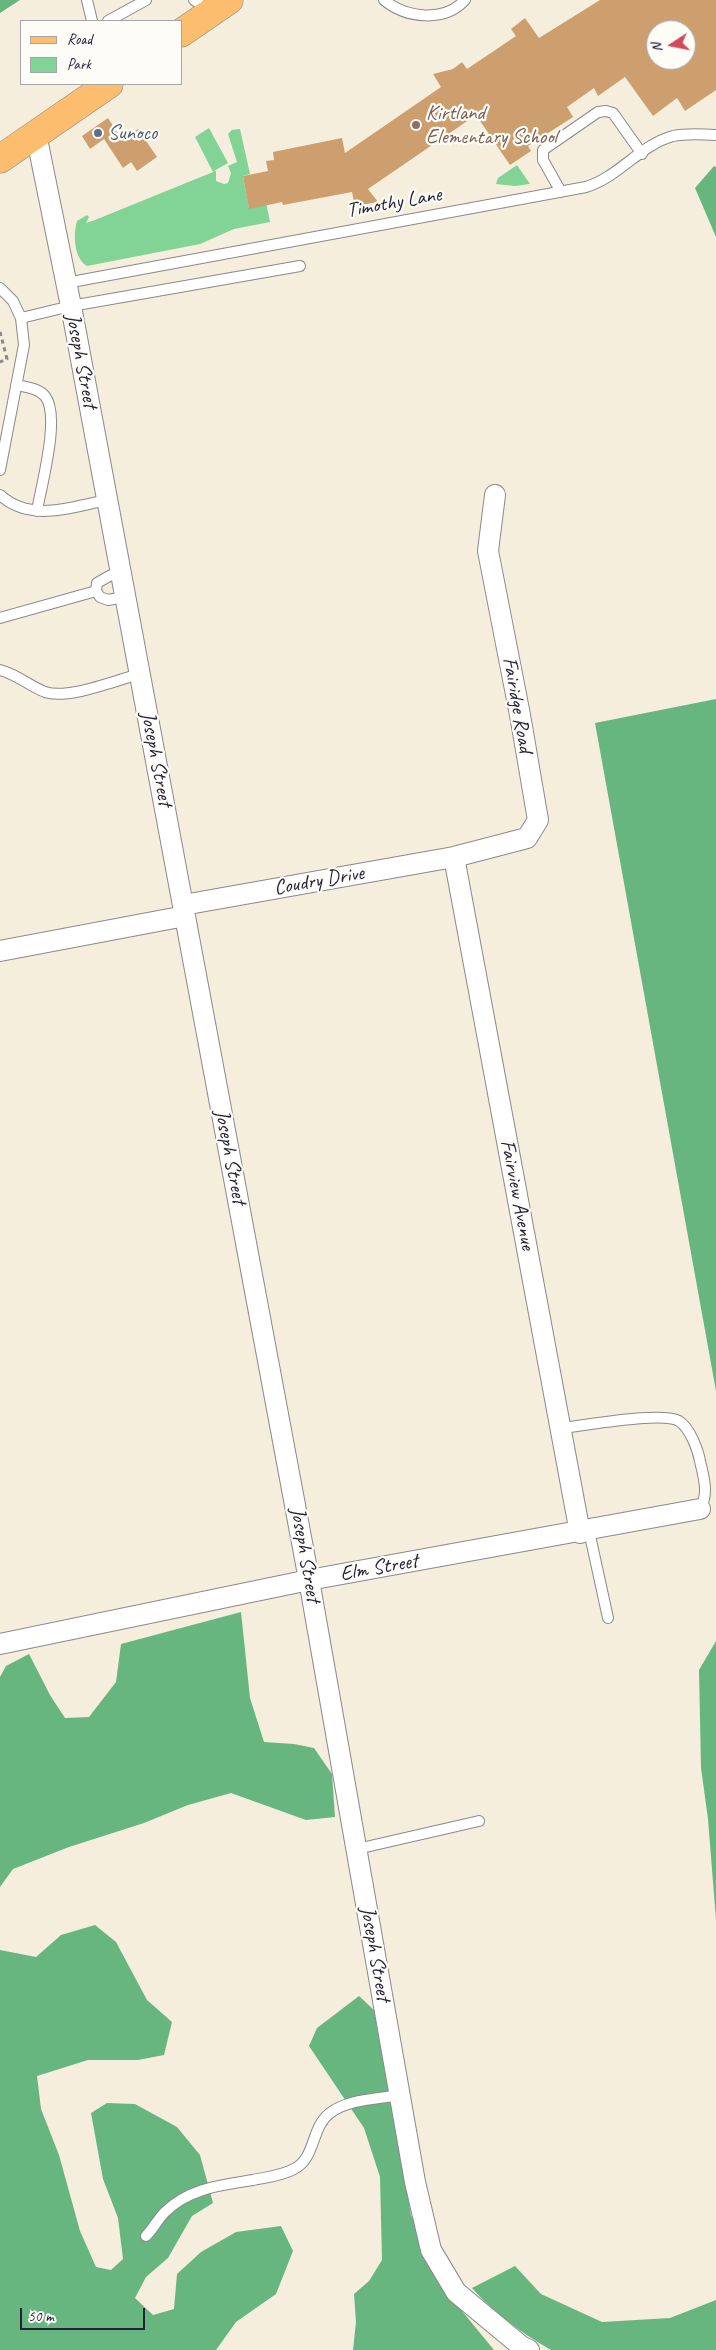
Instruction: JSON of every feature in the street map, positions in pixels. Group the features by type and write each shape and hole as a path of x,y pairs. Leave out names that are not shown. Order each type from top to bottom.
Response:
{"main road":[{"path":"182,32 212,4"},
{"path":"0,159 108,85"}],"street":[{"name":"Joseph Street","path":"36,134 71,306 310,1580 415,2182 431,2250 456,2292 521,2346 529,2350"},
{"name":"Fairidge Road","path":"454,857 527,838 538,820 520,714 488,552 495,495"},
{"name":"Coudry Drive","path":"0,951 184,911 454,857"},
{"name":"Fairview Avenue","path":"454,857 561,1428 585,1532"},
{"name":"Elm Street","path":"0,1644 310,1580 700,1510"}],"lane":[{"path":"87,0 92,20"},
{"path":"110,20 146,0"},
{"path":"384,0 399,11 415,15 434,15 451,10 465,0"},
{"path":"561,192 543,160 543,150 598,112 606,111 613,114 642,154"},
{"name":"Timothy Lane","path":"66,283 561,192 599,183 642,154 672,137 716,134"},
{"path":"21,318 71,306 300,266"},
{"path":"0,288 13,301 21,318 24,345 0,470"},
{"path":"16,385 36,390 44,395 51,405 53,421 37,511"},
{"path":"0,495 13,504 37,511 53,511 107,500"},
{"path":"120,570 97,583 96,591 100,597 108,600 125,597"},
{"path":"0,618 96,591"},
{"path":"0,670 11,672 46,692 62,694 140,674"},
{"path":"561,1428 652,1418 679,1421 687,1430 699,1457 706,1485 706,1498 700,1510"},
{"path":"585,1532 608,1618"},
{"path":"357,1849 479,1821"},
{"path":"146,2236 166,2212 184,2198 204,2189 281,2175 296,2168 308,2157 320,2124 330,2113 344,2106 400,2095"}],"path":[{"path":"0,332 8,359 0,362"}],"green space":[{"path":"0,0 20,0 0,13"},
{"path":"209,128 228,163 214,171 216,171 216,181 224,184 228,183 231,173 228,166 237,162 228,134 232,130 240,129 250,174 243,176 249,208 265,197 270,222 234,229 200,244 87,266 83,263 79,258 76,246 75,233 77,221 87,215 89,217 86,223 95,220 213,172 195,137"},
{"path":"517,165 530,184 515,186 496,184 498,178"},
{"path":"714,166 716,167 716,237 695,188"},
{"path":"716,699 716,1391 595,723"},
{"path":"241,1612 250,1698 264,1742 294,1744 314,1748 332,1774 335,1817 306,1820 231,1793 188,1805 144,1823 69,1847 13,1869 0,1887 0,1677 6,1666 29,1654 50,1695 65,1718 89,1717 116,1682 121,1644"},
{"path":"716,1641 716,1920 708,1819 701,1768 699,1670"},
{"path":"95,1925 116,1942 147,2000 172,2022 164,2055 138,2060 88,2060 37,2076 41,2109 59,2155 80,2231 96,2267 111,2270 123,2259 118,2218 103,2179 91,2113 107,2103 135,2104 177,2127 200,2155 213,2203 192,2216 168,2258 146,2277 135,2298 153,2315 174,2309 177,2274 201,2252 236,2232 281,2226 293,2251 276,2294 236,2322 216,2350 0,2350 0,1950 36,1957 61,1935"},
{"path":"359,1996 374,2010 411,2215 439,2283 494,2350 353,2350 356,2322 354,2294 369,2281 382,2260 380,2177 364,2128 309,2046 317,2028"},
{"path":"515,2266 541,2294 602,2322 670,2318 716,2300 716,2350 551,2350 509,2322 489,2306 472,2288"}],"building":[{"path":"600,0 716,0 716,90 685,111 677,98 653,116 625,77 598,96 594,88 567,107 573,117 528,146 531,151 510,165 476,115 368,189 378,202 355,206 352,192 283,205 282,202 249,209 243,176 268,171 266,161 274,160 273,152 342,138 345,153 441,87 433,74 453,69 462,62 467,69 516,36 511,29 525,18 539,38"},
{"path":"108,118 122,140 138,129 157,157 137,171 131,162 123,168 104,139 90,149 82,136"}],"place":[{"name":"Kirtland Elementary School","path":"416,125"},
{"name":"Sunoco","path":"98,133"}]}
